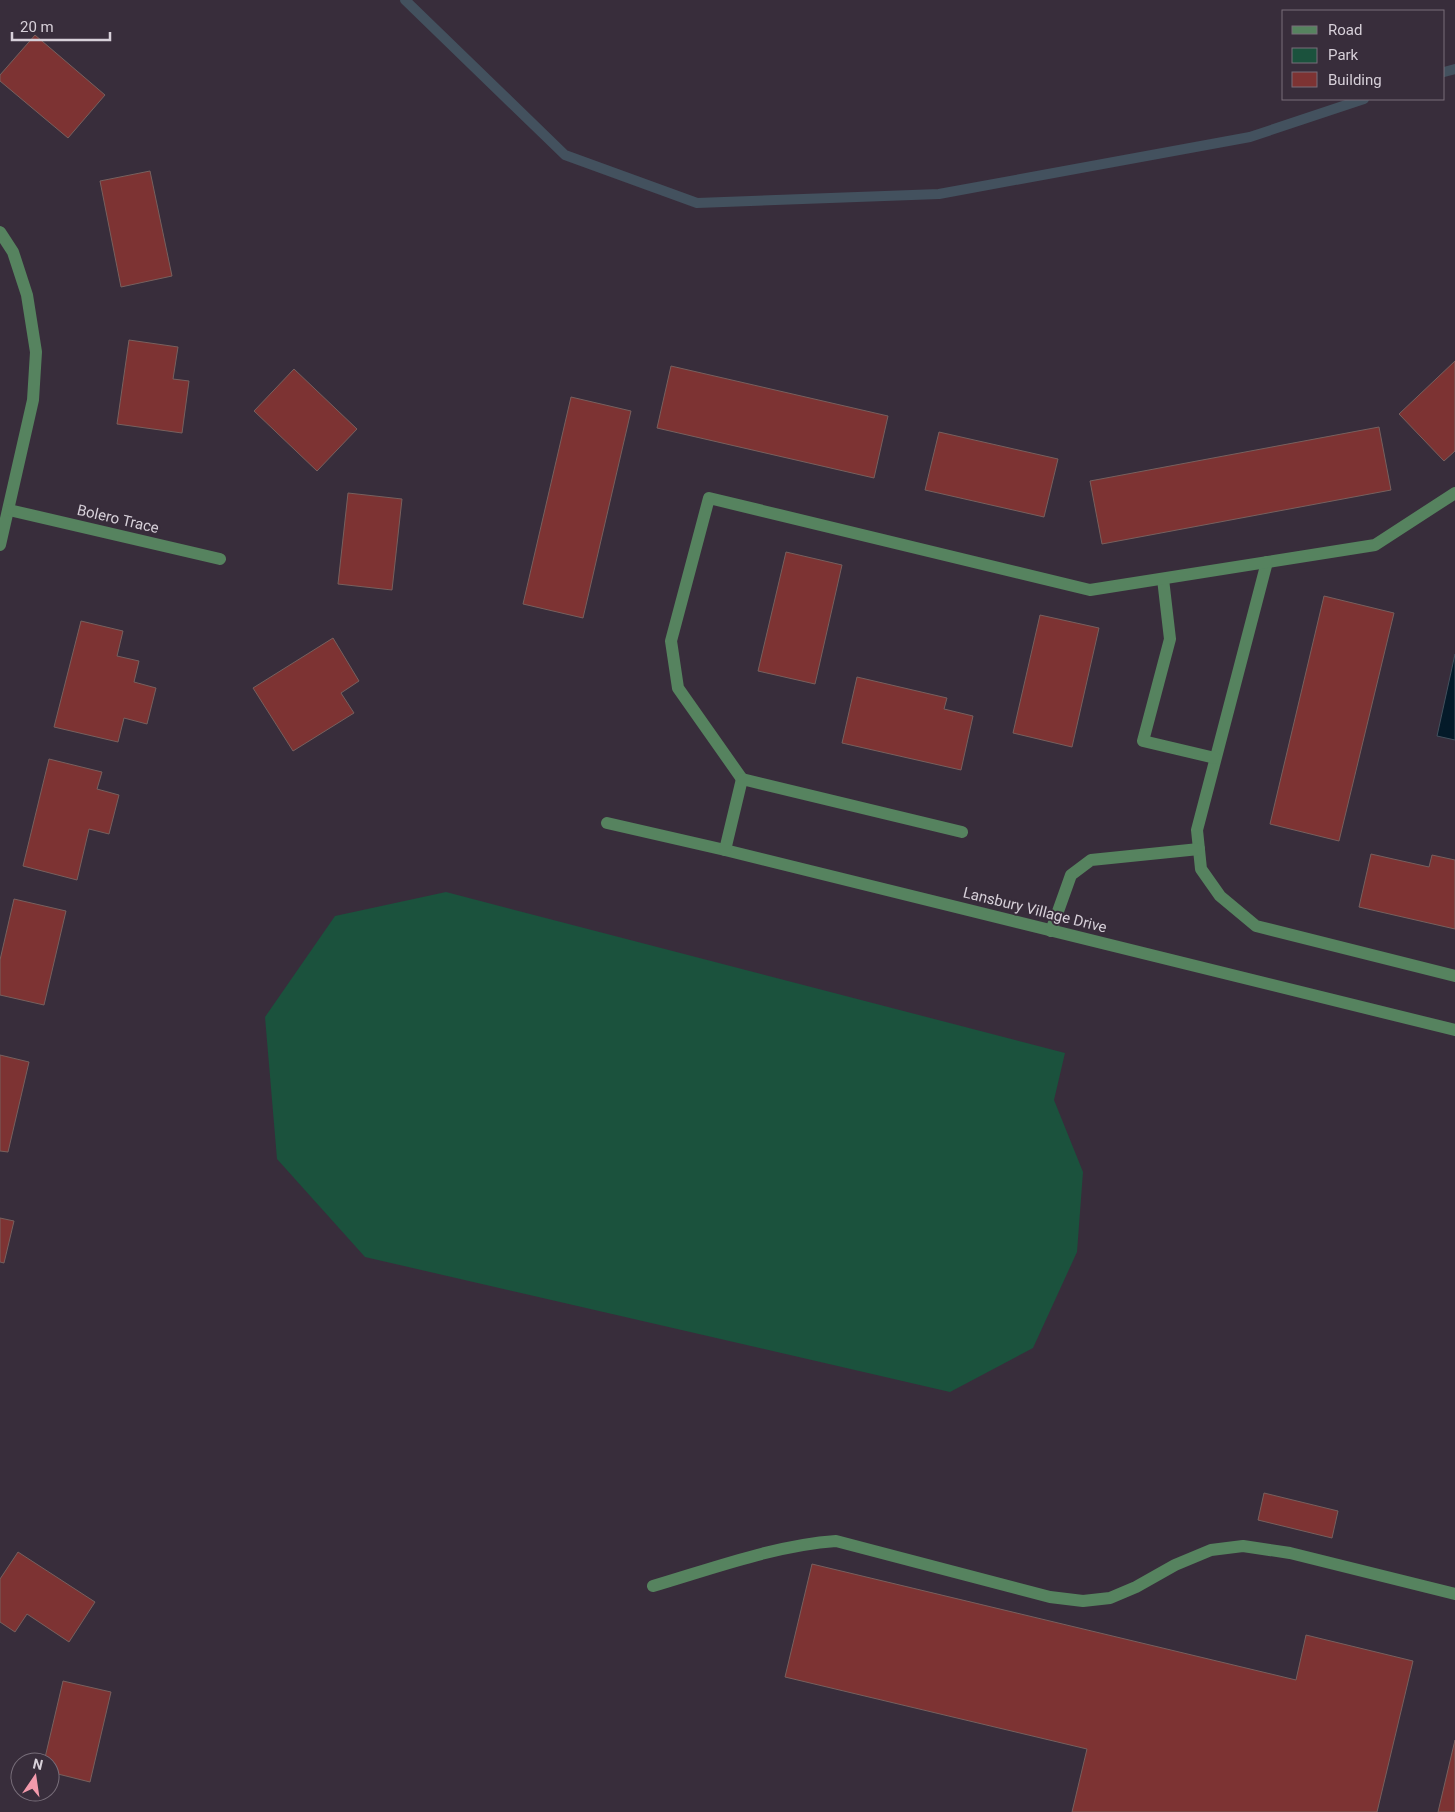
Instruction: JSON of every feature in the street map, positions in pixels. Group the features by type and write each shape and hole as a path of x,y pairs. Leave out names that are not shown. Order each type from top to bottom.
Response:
{"street":[{"path":"0,232 13,252 28,295 36,352 33,400 0,545"},
{"path":"962,832 742,779 678,688 671,642 709,498 1090,590 1374,545 1455,493"},
{"name":"Bolero Trace","path":"9,510 220,559"},
{"path":"1267,562 1198,830 1201,869 1220,896 1256,926 1455,976"},
{"path":"1164,579 1170,639 1143,740 1215,758"},
{"path":"725,850 742,779"},
{"name":"Lansbury Village Drive","path":"607,823 725,850 1455,1030"},
{"path":"1051,931 1071,875 1091,860 1199,849"},
{"path":"653,1586 742,1560 812,1543 836,1542 1050,1597 1083,1601 1110,1598 1136,1587 1175,1565 1211,1550 1243,1546 1290,1553 1455,1594"}],"green space":[{"path":"446,892 1065,1053 1054,1100 1083,1172 1077,1252 1033,1348 950,1392 365,1257 277,1159 265,1017 335,916"}],"water":[{"path":"1455,654 1455,740 1437,736"}],"building":[{"path":"35,35 105,95 68,138 0,81 0,75"},
{"path":"150,171 172,276 121,287 100,181"},
{"path":"129,340 178,347 173,379 189,381 182,433 117,424"},
{"path":"1455,361 1455,451 1444,461 1399,414"},
{"path":"671,366 888,416 874,478 657,428"},
{"path":"294,369 357,429 317,471 254,411"},
{"path":"571,397 631,411 583,618 523,604"},
{"path":"1379,427 1391,490 1102,544 1090,481"},
{"path":"939,432 1058,459 1044,517 925,490"},
{"path":"348,493 402,499 392,590 338,584"},
{"path":"786,552 842,565 815,684 758,671"},
{"path":"1324,596 1394,613 1339,841 1270,824"},
{"path":"1040,615 1099,628 1072,747 1013,733"},
{"path":"81,621 123,631 117,656 139,661 134,682 156,688 147,724 124,718 118,742 54,727"},
{"path":"333,638 359,681 341,693 354,713 293,751 253,688"},
{"path":"857,677 947,698 944,709 973,716 961,770 842,743"},
{"path":"49,759 102,772 97,789 119,795 109,834 89,829 77,880 23,866"},
{"path":"1371,854 1429,867 1432,855 1455,860 1455,929 1359,907"},
{"path":"14,899 66,911 44,1005 0,995 0,960"},
{"path":"0,1055 29,1062 8,1152 0,1151"},
{"path":"0,1218 14,1221 4,1263 0,1262"},
{"path":"1264,1493 1338,1511 1332,1538 1258,1520"},
{"path":"18,1552 95,1602 69,1642 27,1614 15,1632 0,1622 0,1579"},
{"path":"812,1564 1296,1680 1306,1635 1413,1661 1377,1812 1072,1812 1087,1749 785,1677"},
{"path":"63,1681 111,1692 90,1782 60,1774 60,1752 46,1752"},
{"path":"1455,1740 1455,1812 1438,1812"}],"waterway":[{"path":"405,0 565,155 697,203 939,194 1250,137 1361,100"},
{"path":"1445,72 1455,69"}]}
